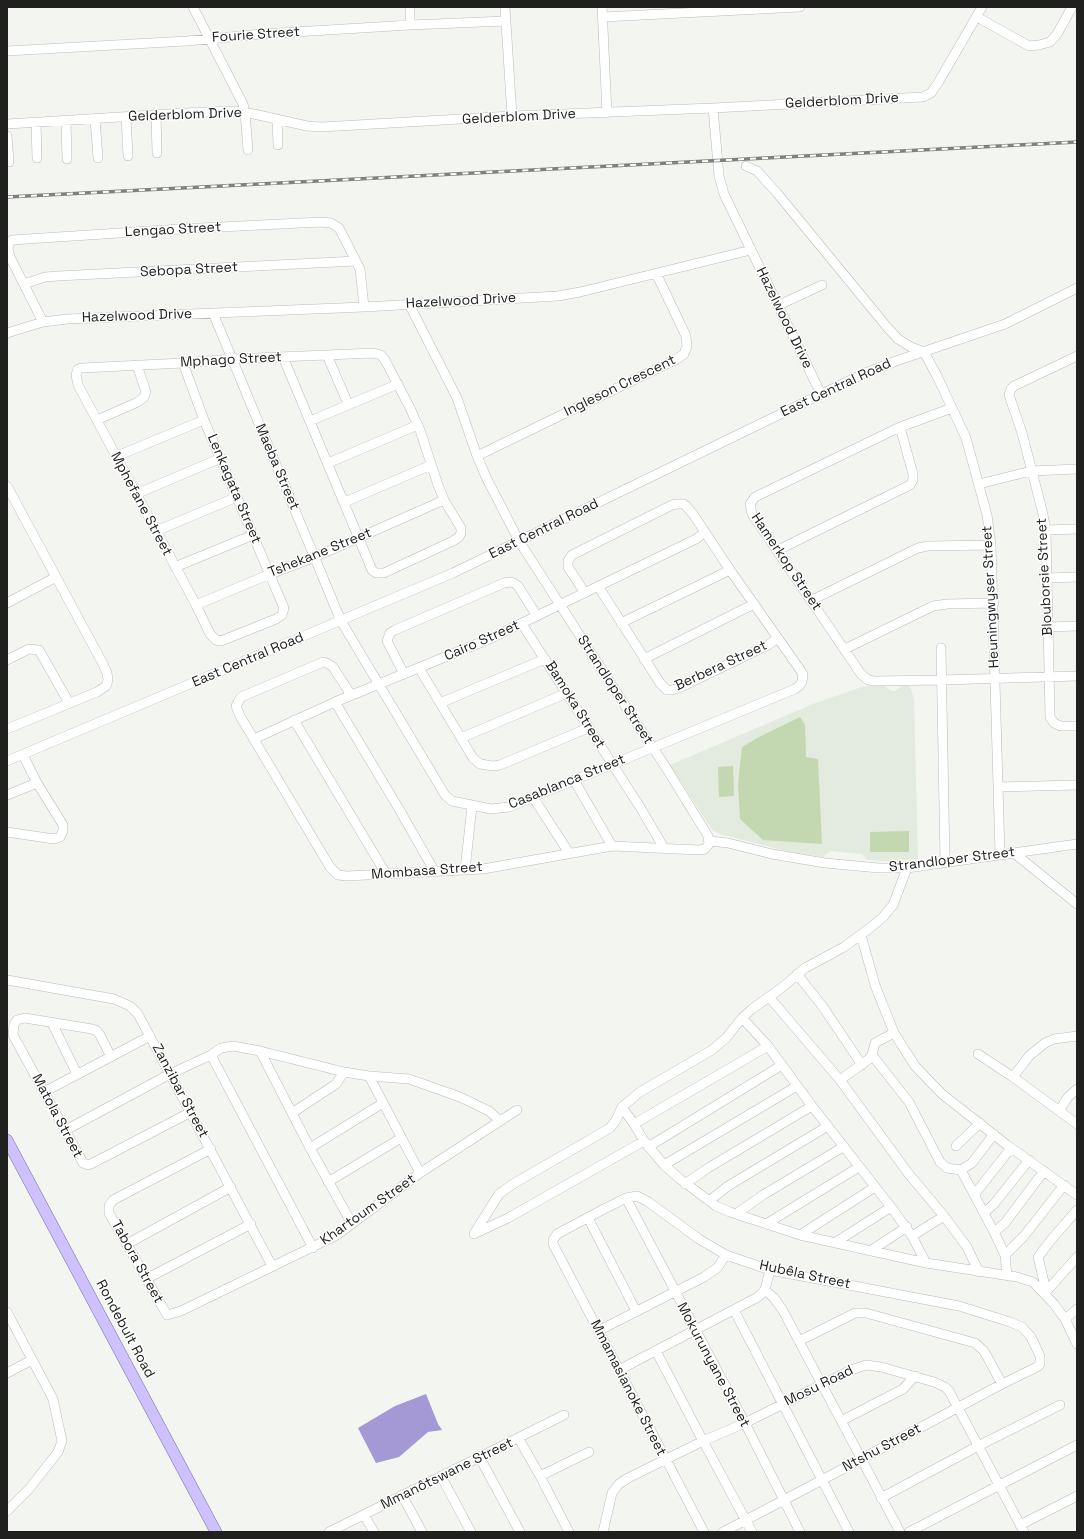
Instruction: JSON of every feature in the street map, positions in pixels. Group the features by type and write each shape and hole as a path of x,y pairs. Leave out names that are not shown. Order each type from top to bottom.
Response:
{"main road":[{"name":"Rondebult Road","path":"7,1140 216,1532"}],"street":[{"path":"193,7 238,93 245,112 248,150"},
{"path":"410,7 410,26"},
{"path":"505,7 512,116"},
{"path":"602,7 607,113"},
{"path":"603,17 800,7"},
{"name":"Gelderblom Drive","path":"7,124 185,112 245,112 307,126 322,127 512,116 713,108 926,96 931,93 938,83 982,7"},
{"path":"977,17 1029,46 1039,45 1050,42 1057,34 1072,7"},
{"name":"Fourie Street","path":"7,51 506,21"},
{"path":"713,108 717,160 721,185 751,250"},
{"path":"156,115 157,153"},
{"path":"126,117 128,156"},
{"path":"95,119 98,158"},
{"path":"277,119 278,145"},
{"path":"66,121 67,159"},
{"path":"36,122 37,158"},
{"path":"7,136 9,162"},
{"path":"746,166 757,171 778,192 898,339 911,347 924,352"},
{"name":"Lengao Street","path":"43,322 9,252 9,244 15,239 326,222 334,224 339,228 362,274 364,307"},
{"name":"Hazelwood Drive","path":"7,333 43,322 67,319 364,307 558,296 751,250 821,394"},
{"name":"Sebopa Street","path":"24,284 45,277 58,276 356,261"},
{"name":"Ingleson Crescent","path":"477,456 678,359 684,354 688,346 686,336 656,273"},
{"path":"779,305 822,286"},
{"name":"East Central Road","path":"7,762 453,573 878,367 1005,324 1077,288"},
{"path":"409,304 457,398 477,456 486,477 519,541"},
{"name":"Maeba Street","path":"213,314 341,621"},
{"name":"Heuningwyser Street","path":"924,352 966,438 989,524 992,545 994,603 1000,854"},
{"name":"Mphago Street","path":"87,367 374,353 380,355 385,360 398,384"},
{"path":"327,355 348,404"},
{"name":"Blouborsie Street","path":"1077,356 1014,386 1010,392 1010,399 1022,433 1046,530 1050,717 1060,726 1077,726"},
{"path":"284,357 310,421 345,502 358,538 372,570 380,574 389,571 453,542 459,537 461,531 456,519 444,500 430,465 418,425 398,384 310,421"},
{"name":"Lenkagata Street","path":"183,363 204,420 283,604 282,615 276,619 221,641"},
{"path":"96,420 138,402 144,397 146,392 137,365"},
{"name":"Mphefane Street","path":"87,367 78,369 76,380 210,634 216,640 221,641"},
{"name":"Hamerkop Street","path":"952,408 900,427 752,499 750,506 752,514 778,550 861,674 868,680 941,680 1077,676"},
{"path":"117,456 204,420"},
{"path":"328,463 418,425"},
{"path":"778,550 910,485 913,480 913,474 900,427"},
{"path":"136,494 221,458"},
{"path":"345,502 430,465"},
{"path":"979,484 1031,471 1077,469"},
{"path":"7,486 103,664 108,678 107,684 101,689 7,729"},
{"path":"156,531 237,497"},
{"name":"Tshekane Street","path":"196,605 315,557 444,500"},
{"path":"585,593 568,567 568,561 572,554 668,507 680,504 686,506 778,638"},
{"path":"1046,530 1077,529"},
{"name":"Cairo Street","path":"254,739 351,695 379,685 522,624 696,539 704,533"},
{"path":"175,567 253,535"},
{"name":"Strandloper Street","path":"519,541 665,766 710,841 728,843 772,854 825,863 879,868 907,868 1077,844"},
{"path":"812,600 918,548 928,546 992,545"},
{"path":"621,623 730,570"},
{"path":"7,603 56,576"},
{"path":"1048,578 1077,577"},
{"path":"404,674 387,641 390,633 395,630 504,583 510,582 518,586 537,616"},
{"name":"Berbera Street","path":"598,586 644,659 662,686 667,690 672,690 768,645 778,638"},
{"path":"845,649 933,606 947,604 994,603"},
{"path":"644,659 754,604"},
{"name":"Casablanca Street","path":"341,621 445,795 455,803 491,809 502,809 533,797 795,689 803,678 801,671 778,638"},
{"name":"Bamoka Street","path":"522,624 640,807 664,848"},
{"path":"1048,627 1077,626"},
{"path":"941,648 945,862"},
{"path":"7,660 29,649 39,650 69,703"},
{"path":"440,703 545,660"},
{"name":"Mombasa Street","path":"351,695 333,667 323,662 248,693 240,697 236,704 236,710 334,872 341,876 483,869 612,846 703,850 708,846 710,841"},
{"path":"419,668 473,758 477,762 495,766 588,728"},
{"path":"461,738 567,693"},
{"path":"335,702 400,809 434,872"},
{"path":"294,720 386,874"},
{"path":"7,832 56,839 62,835 63,831 63,825 37,783 23,755"},
{"path":"574,780 612,846"},
{"path":"7,795 37,783"},
{"path":"998,787 1077,785"},
{"path":"533,797 569,853"},
{"path":"465,870 472,806"},
{"path":"1014,853 1077,904"},
{"path":"782,1065 646,1144 508,1218 474,1234 499,1194 513,1184 610,1128 616,1120 622,1107 640,1092 712,1050 726,1038 742,1018 752,1009 797,974 805,968 844,947 883,917 894,905 907,868"},
{"path":"861,935 875,985 894,1033 907,1055 923,1076 942,1094 1011,1148 1077,1195"},
{"path":"797,974 823,1007 862,1064"},
{"path":"7,980 34,985"},
{"path":"7,985 34,985"},
{"name":"Zanzibar Street","path":"34,985 114,999 130,1006 138,1014 272,1266"},
{"path":"769,997 840,1080 908,1173 944,1216 966,1247 978,1272"},
{"name":"Matola Street","path":"52,1023 25,1018 19,1019 14,1023 13,1035 80,1161 83,1164 88,1165 191,1112"},
{"path":"742,1018 768,1046 812,1106 892,1207 912,1236 926,1263"},
{"path":"52,1023 87,1028 97,1031 106,1044 111,1057"},
{"path":"52,1023 77,1074"},
{"path":"840,1080 872,1055 876,1042 894,1033"},
{"path":"44,1092 150,1036"},
{"path":"1013,1077 1029,1056 1044,1043 1054,1039 1077,1036"},
{"path":"64,1131 170,1074 212,1055 221,1048 233,1046 260,1051 344,1072 383,1078 406,1085 430,1087 460,1097 489,1111 500,1121"},
{"path":"634,1124 768,1046"},
{"path":"260,1051 328,1182 352,1224"},
{"path":"978,1054 1013,1077 1077,1124"},
{"path":"212,1055 313,1248"},
{"path":"872,1055 910,1102 940,1162 946,1168 961,1170 972,1163 994,1134"},
{"path":"292,1113 336,1084 344,1072"},
{"path":"369,1076 420,1173"},
{"path":"664,1165 797,1086"},
{"path":"1059,1111 1068,1097 1077,1089"},
{"path":"310,1148 383,1103"},
{"path":"685,1184 714,1164 812,1106"},
{"path":"622,1107 646,1144 664,1165 685,1184 724,1210 800,1235 926,1263 978,1272 1007,1275 1033,1282 1044,1292 1065,1319 1077,1344"},
{"name":"Khartoum Street","path":"167,1315 182,1311 338,1235 420,1173 517,1110"},
{"path":"956,1146 980,1123"},
{"path":"709,1201 728,1186 828,1126"},
{"path":"328,1182 401,1138"},
{"path":"736,1214 763,1195 844,1147"},
{"path":"974,1195 1011,1148"},
{"name":"Tabora Street","path":"167,1315 110,1213 108,1206 113,1200 211,1149"},
{"path":"984,1213 997,1201 1029,1160"},
{"path":"766,1224 859,1167"},
{"path":"961,1170 1005,1255 1007,1275"},
{"path":"994,1232 1005,1223 1044,1171"},
{"path":"1005,1255 1024,1236 1064,1186"},
{"path":"127,1244 231,1187"},
{"path":"800,1235 875,1187"},
{"name":"Hubêla Street","path":"626,1198 637,1196 641,1197 689,1233 726,1255 770,1270 938,1301 998,1317 1022,1327 1027,1332 1038,1350 1040,1364"},
{"path":"626,1198 588,1218 636,1311"},
{"name":"Mokurunyane Street","path":"626,1198 674,1292 745,1423 800,1532"},
{"path":"836,1242 892,1207"},
{"path":"1044,1292 1044,1282 1038,1257 1077,1210"},
{"path":"912,1236 944,1216"},
{"name":"Mmamasianoke Street","path":"588,1218 557,1234 553,1240 553,1244 704,1532"},
{"path":"146,1279 251,1224"},
{"path":"870,1250 906,1227"},
{"path":"598,1331 714,1271 726,1255"},
{"path":"1044,1292 1077,1257"},
{"path":"619,1370 758,1297 765,1290 770,1270"},
{"path":"765,1290 779,1303 841,1420 860,1460 900,1532"},
{"path":"1065,1319 1077,1309"},
{"path":"734,1310 849,1532"},
{"path":"7,1312 53,1399 62,1441 58,1452 29,1489 7,1511"},
{"path":"799,1341 855,1313 866,1313 975,1343 984,1351 1002,1384"},
{"path":"656,1351 752,1532"},
{"path":"7,1373 32,1360"},
{"name":"Ntshu Street","path":"724,1532 1040,1364"},
{"name":"Mosu Road","path":"603,1532 612,1493 628,1478 745,1423 821,1384 851,1370 866,1365 882,1367 915,1376 945,1387 959,1407 1022,1529"},
{"path":"841,1420 903,1389 915,1376"},
{"path":"881,1498 1060,1404"},
{"name":"Mmanôtswane Street","path":"329,1532 519,1439 564,1415"},
{"path":"519,1439 569,1532"},
{"path":"909,1532 1077,1445"},
{"path":"540,1476 589,1452"},
{"path":"480,1458 520,1532"},
{"path":"441,1476 471,1532"},
{"path":"402,1495 422,1532"},
{"path":"1022,1529 1077,1496"},
{"path":"364,1515 374,1532"}],"shaded area":[{"path":"869,686 884,686 892,691 895,691 902,686 910,686 914,699 918,859 880,861 866,859 862,854 830,851 823,857 786,851 720,834 711,828 670,765 813,704"},
{"path":"426,1394 438,1424 442,1430 428,1432 399,1457 376,1463 358,1428 395,1406"}],"green space":[{"path":"800,717 805,725 806,757 818,759 822,844 763,840 740,819 738,783 742,747"},
{"path":"733,766 734,796 719,797 718,767"},
{"path":"909,831 909,852 870,852 870,832"}],"railway":[{"path":"7,197 1077,142"}]}
